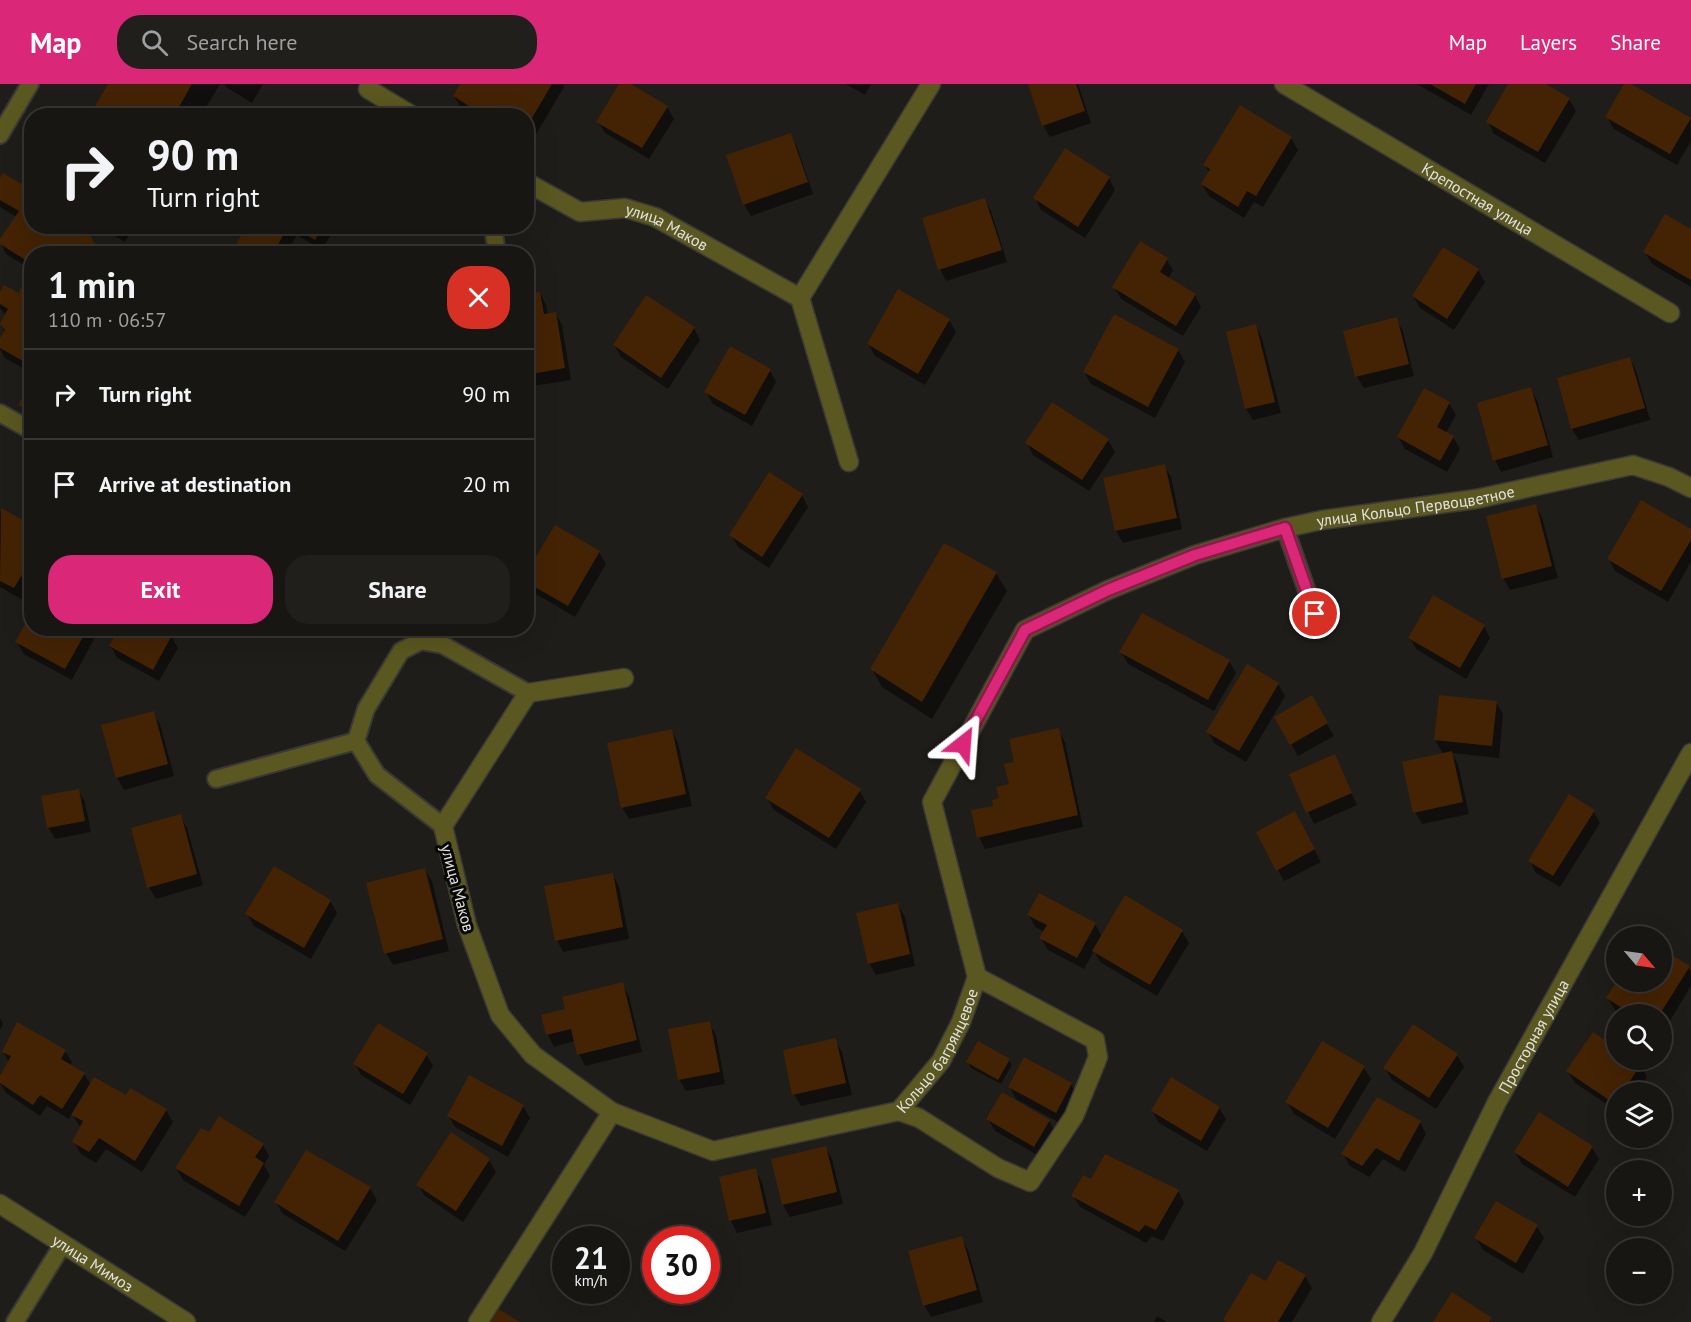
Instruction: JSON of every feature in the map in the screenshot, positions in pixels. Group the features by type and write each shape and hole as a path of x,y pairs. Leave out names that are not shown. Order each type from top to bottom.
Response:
{"street":[{"path":"849,462 800,298 931,84"},
{"name":"Крепостная улица","path":"1284,84 1670,313"},
{"path":"367,86 401,108"},
{"name":"улица Маков","path":"534,186 580,212 625,208 655,217 800,298"},
{"name":"улица Кольцо Первоцветное","path":"932,802 1025,630 1108,590 1195,555 1285,528 1322,520 1476,499 1633,465 1670,477 1691,489"},
{"path":"528,693 624,678"},
{"name":"улица Маков","path":"528,693 443,826 467,925 500,1015 533,1055 612,1112 713,1151 899,1111"},
{"name":"Просторная улица","path":"1381,1322 1423,1253 1497,1102 1691,753"},
{"name":"Кольцо багрянцевое","path":"932,802 977,977 961,1022 941,1061 899,1111 919,1118 998,1168 1030,1182 1074,1116 1098,1057 1095,1040 977,977"},
{"path":"478,1322 612,1112"},
{"name":"улица Мимоз","path":"0,1204 186,1322"}],"lane":[{"path":"0,135 30,84"},
{"path":"0,413 24,426"},
{"path":"1285,528 1315,614"},
{"path":"443,826 377,775 356,741 366,709 401,651 421,641 443,645 528,693"},
{"path":"216,779 356,741"},
{"path":"15,1322 63,1244"}],"building":[{"path":"108,84 192,84 178,108 94,108"},
{"path":"460,84 552,84 534,114 534,108 472,108 453,96"},
{"path":"619,84 631,84 668,106 642,148 596,122"},
{"path":"1028,84 1076,84 1085,111 1042,126"},
{"path":"1430,84 1476,84 1465,104"},
{"path":"1508,84 1546,84 1570,98 1538,152 1486,122"},
{"path":"1624,84 1631,84 1691,118 1670,154 1605,117"},
{"path":"1240,105 1292,137 1256,196 1247,191 1238,207 1201,184 1210,169 1203,165"},
{"path":"791,133 808,182 743,205 726,155"},
{"path":"1065,148 1110,177 1078,227 1033,198"},
{"path":"3,173 24,185 24,234 90,234 96,246 24,246 24,259 0,244 0,239 19,211 0,200 0,178"},
{"path":"985,198 1002,250 938,270 922,218"},
{"path":"1665,214 1691,229 1691,280 1643,252"},
{"path":"242,234 284,234 277,246 235,246"},
{"path":"306,234 318,234 315,240"},
{"path":"1140,241 1168,258 1160,272 1196,294 1176,326 1112,287"},
{"path":"1443,247 1479,269 1447,319 1412,296"},
{"path":"4,285 19,293 20,288 24,290 24,362 0,348 0,338 5,330 0,324 8,309 0,304 0,292"},
{"path":"898,289 950,319 918,374 867,344"},
{"path":"540,292 544,314 556,312 565,368 534,374 534,293"},
{"path":"646,295 695,327 661,378 613,345"},
{"path":"1114,314 1179,349 1148,407 1083,372"},
{"path":"1397,317 1409,364 1355,377 1343,331"},
{"path":"1256,324 1275,402 1245,409 1226,332"},
{"path":"730,346 771,369 745,415 704,392"},
{"path":"1630,357 1645,408 1571,429 1557,378"},
{"path":"1531,387 1548,445 1493,461 1477,403"},
{"path":"1424,388 1450,402 1437,427 1454,436 1440,461 1397,437"},
{"path":"24,394 24,408 18,405"},
{"path":"1052,402 1109,439 1082,480 1025,443"},
{"path":"1165,464 1177,518 1115,531 1103,478"},
{"path":"769,472 803,494 762,557 729,535"},
{"path":"1641,500 1691,529 1691,540 1661,591 1607,559"},
{"path":"1536,504 1552,566 1502,579 1486,516"},
{"path":"1,508 24,521 24,571 14,588 0,581"},
{"path":"555,525 600,551 568,606 534,587 534,560"},
{"path":"944,543 997,572 922,702 870,669"},
{"path":"1433,595 1485,625 1460,668 1408,638"},
{"path":"1142,613 1230,660 1208,700 1119,652"},
{"path":"24,626 24,636 84,636 65,669 15,642"},
{"path":"115,636 171,636 153,670 109,646"},
{"path":"1247,664 1279,683 1239,751 1206,732"},
{"path":"1312,695 1328,723 1290,745 1274,717"},
{"path":"1439,695 1497,701 1492,746 1434,740"},
{"path":"154,711 168,764 116,778 101,725"},
{"path":"1059,728 1078,815 977,838 971,810 993,806 992,800 999,798 996,787 1009,784 1004,764 1014,762 1009,739"},
{"path":"672,729 686,794 621,808 607,743"},
{"path":"796,748 861,789 829,838 765,798"},
{"path":"1452,751 1463,802 1413,813 1402,762"},
{"path":"1335,754 1352,793 1306,813 1289,774"},
{"path":"79,789 85,821 47,828 41,796"},
{"path":"1569,794 1595,810 1553,876 1528,861"},
{"path":"1295,811 1315,849 1276,871 1256,832"},
{"path":"181,814 197,874 147,888 131,828"},
{"path":"274,866 331,900 304,948 245,914"},
{"path":"425,868 443,939 384,954 366,883"},
{"path":"613,873 623,927 555,941 544,886"},
{"path":"1039,893 1096,923 1077,958 1039,938 1047,925 1027,915"},
{"path":"1125,895 1183,930 1150,985 1092,951"},
{"path":"898,903 910,954 868,964 856,913"},
{"path":"1672,955 1690,966 1666,1004 1616,1004 1606,998 1610,992 1672,992"},
{"path":"623,982 637,1040 577,1055 571,1029 546,1035 541,1015 565,1009 562,997"},
{"path":"710,1021 720,1072 678,1080 668,1029"},
{"path":"17,1022 66,1050 61,1059 85,1073 62,1109 40,1095 33,1105 0,1083 0,1076 11,1056 2,1052"},
{"path":"378,1023 428,1053 403,1094 353,1064"},
{"path":"1413,1024 1458,1054 1429,1098 1383,1068"},
{"path":"1593,1032 1606,1041 1606,1070 1637,1070 1629,1082 1606,1082 1606,1098 1566,1071"},
{"path":"836,1038 846,1083 792,1095 783,1050"},
{"path":"978,1041 1010,1059 998,1080 966,1062"},
{"path":"1322,1041 1365,1066 1328,1128 1285,1102"},
{"path":"1024,1057 1072,1083 1056,1113 1008,1087"},
{"path":"469,1075 524,1105 502,1146 447,1116"},
{"path":"94,1077 126,1095 130,1088 167,1109 135,1161 99,1138 89,1152 72,1142 83,1121 71,1115"},
{"path":"1171,1077 1220,1107 1201,1141 1151,1111"},
{"path":"1002,1092 1050,1120 1034,1147 986,1119"},
{"path":"1377,1097 1421,1121 1399,1161 1376,1148 1362,1166 1341,1154"},
{"path":"1539,1112 1593,1146 1568,1187 1514,1152"},
{"path":"219,1116 264,1144 255,1157 264,1163 239,1206 175,1168 201,1128 209,1132"},
{"path":"451,1132 490,1159 456,1211 416,1185"},
{"path":"826,1146 837,1192 782,1205 771,1159"},
{"path":"306,1150 371,1187 338,1241 274,1202"},
{"path":"1105,1154 1179,1190 1156,1230 1145,1225 1139,1232 1071,1196 1083,1175 1091,1179"},
{"path":"756,1168 766,1213 729,1221 719,1177"},
{"path":"1496,1201 1538,1225 1516,1263 1474,1238"},
{"path":"962,1236 977,1290 923,1306 908,1251"},
{"path":"1278,1260 1306,1275 1278,1322 1227,1322 1223,1320 1251,1273 1266,1281"},
{"path":"1452,1292 1492,1318 1489,1322 1433,1322"},
{"path":"498,1309 520,1322 489,1322"}],"route":[{"path":"963,744 1025,630 1108,590 1195,555 1285,528 1315,614"}]}
